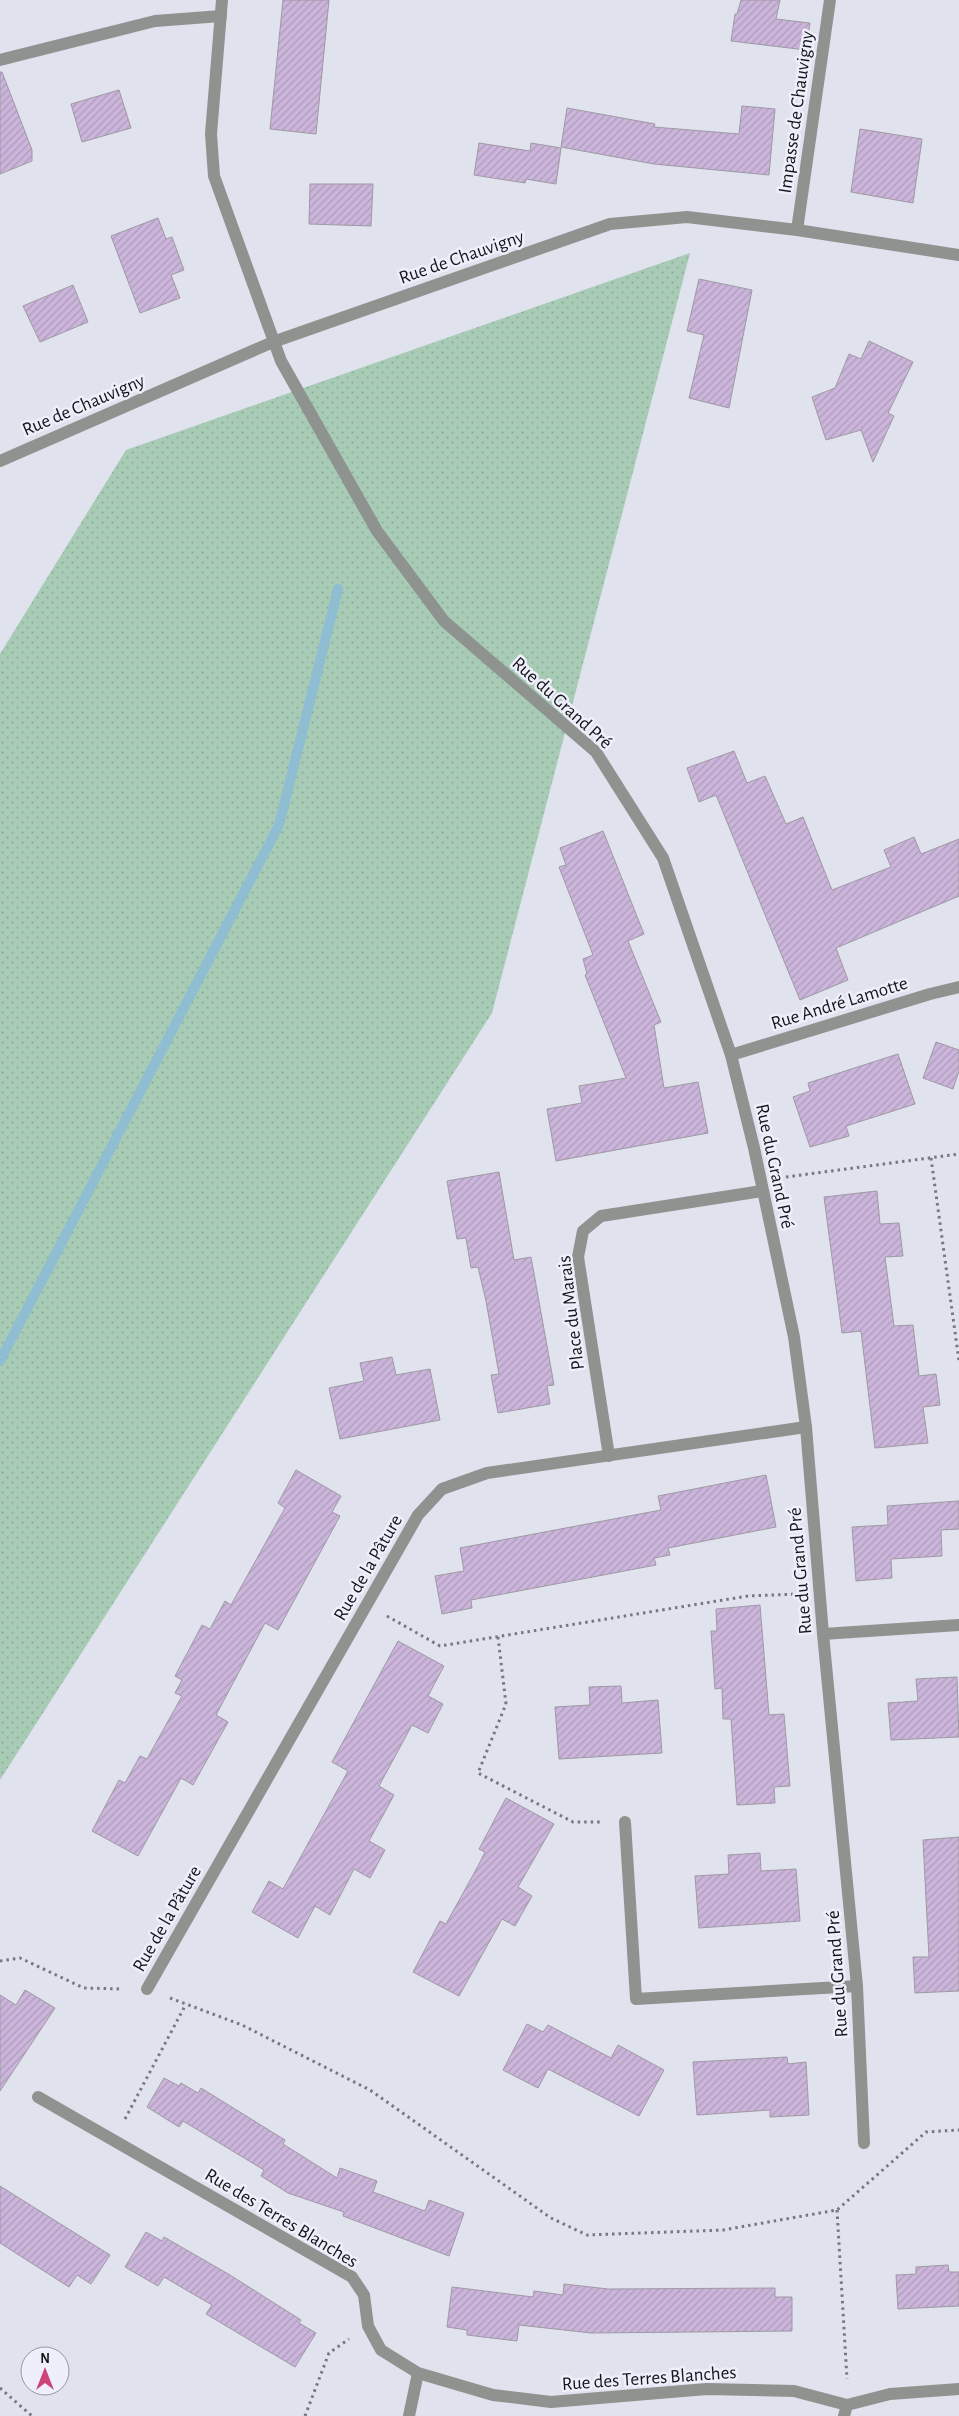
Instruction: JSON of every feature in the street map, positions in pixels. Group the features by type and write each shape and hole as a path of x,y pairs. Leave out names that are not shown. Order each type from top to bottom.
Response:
{"street":[{"name":"Rue du Grand Pré","path":"222,0 211,134 214,176 281,361 377,530 444,621 596,752 663,858 731,1055 754,1148 794,1337 806,1427 822,1634 857,1986 864,2143"},
{"name":"Impasse de Chauvigny","path":"797,230 830,0"},
{"path":"0,60 155,22 221,16"},
{"name":"Rue de Chauvigny","path":"0,461 273,342 610,224 687,217 797,230 959,255"},
{"name":"Rue André Lamotte","path":"731,1055 930,994 959,987"},
{"name":"Place du Marais","path":"609,1456 578,1257 583,1231 602,1216 761,1186"},
{"name":"Rue de la Pâture","path":"147,1989 418,1515 442,1489 487,1473 806,1427"},
{"path":"822,1634 959,1625"},
{"path":"625,1822 636,1999 857,1986"},
{"name":"Rue des Terres Blanches","path":"38,2097 352,2277 364,2295 368,2326 381,2350 418,2373 493,2395 551,2402 707,2389 794,2391 846,2410"},
{"path":"409,2416 418,2373"},
{"path":"846,2410 890,2394 959,2389"}],"path":[{"path":"761,1186 959,1154"},
{"path":"930,1158 959,1361"},
{"path":"953,1321 959,1323"},
{"path":"367,1605 440,1646 748,1596 819,1593"},
{"path":"498,1637 506,1704 478,1774 573,1822 625,1822"},
{"path":"0,1961 20,1958 84,1988 147,1989 242,2025 370,2090 551,2218 587,2235 723,2230 837,2210 926,2132 959,2130"},
{"path":"114,2140 186,2004"},
{"path":"837,2210 846,2410"},
{"path":"305,2416 329,2353 368,2326"},
{"path":"0,2388 32,2416"}],"green space":[{"path":"690,253 492,1013 0,1780 0,654 126,450"}],"building":[{"path":"283,0 329,0 316,134 270,129"},
{"path":"741,0 780,0 776,19 810,23 806,50 731,41 735,14 737,14"},
{"path":"0,72 2,72 32,150 32,161 0,174"},
{"path":"119,90 131,128 82,142 71,104"},
{"path":"742,106 775,109 769,175 654,164 561,147 567,108 655,124 654,127 739,134"},
{"path":"860,129 922,139 913,203 851,192"},
{"path":"479,143 530,151 531,143 561,148 556,184 526,179 525,183 474,175"},
{"path":"310,184 373,184 371,226 309,224"},
{"path":"158,218 166,239 172,237 184,270 171,275 180,298 140,313 111,236"},
{"path":"699,279 752,290 729,408 689,398 704,335 687,331"},
{"path":"73,285 88,322 40,342 23,306"},
{"path":"869,341 913,362 888,413 894,416 873,462 861,430 826,440 812,397 835,388 849,354 861,359"},
{"path":"734,751 747,783 765,776 786,824 803,817 832,890 891,867 884,850 914,837 921,854 959,839 959,896 836,948 848,980 800,1000 716,795 699,802 687,768"},
{"path":"603,831 644,934 628,941 661,1022 654,1025 664,1088 698,1082 708,1133 556,1161 547,1109 582,1103 579,1086 626,1078 585,975 587,974 583,959 593,955 559,867 566,865 560,848"},
{"path":"936,1042 959,1050 959,1071 953,1089 923,1078"},
{"path":"898,1054 915,1104 846,1126 849,1136 810,1147 793,1097 810,1091 808,1083"},
{"path":"499,1172 514,1260 531,1257 554,1385 547,1386 550,1404 498,1413 491,1375 499,1374 486,1301 478,1267 471,1268 466,1238 457,1239 447,1181"},
{"path":"877,1191 880,1224 899,1223 903,1256 885,1257 894,1326 913,1325 919,1376 936,1374 940,1405 923,1407 928,1443 875,1448 861,1331 842,1333 824,1197"},
{"path":"392,1357 396,1375 430,1369 440,1420 340,1439 329,1388 364,1381 360,1363"},
{"path":"296,1470 341,1496 332,1512 340,1516 278,1630 265,1623 216,1715 228,1722 193,1785 181,1778 138,1856 92,1831 119,1780 125,1783 140,1756 147,1759 182,1696 175,1693 182,1680 175,1676 202,1625 210,1629 225,1601 231,1605 285,1508 278,1503"},
{"path":"766,1475 776,1527 668,1548 670,1555 654,1558 656,1565 471,1600 472,1608 442,1614 435,1576 464,1571 460,1548 661,1510 658,1496"},
{"path":"959,1501 959,1529 941,1530 942,1556 891,1559 892,1578 856,1581 852,1527 888,1525 887,1506"},
{"path":"760,1605 769,1715 784,1714 790,1786 774,1787 775,1803 737,1805 731,1719 723,1719 722,1688 715,1689 711,1631 717,1631 716,1609"},
{"path":"398,1641 444,1666 428,1696 443,1704 428,1733 412,1725 379,1786 394,1795 369,1841 385,1850 370,1878 354,1869 330,1915 315,1906 298,1938 252,1912 269,1881 283,1889 348,1771 332,1762"},
{"path":"957,1677 959,1737 891,1740 888,1703 918,1701 916,1679"},
{"path":"621,1686 622,1703 658,1700 662,1753 559,1759 555,1707 590,1705 589,1687"},
{"path":"506,1798 554,1824 518,1887 532,1896 515,1926 502,1919 459,1996 413,1972 440,1921 446,1924 478,1866 485,1852 479,1849"},
{"path":"959,1837 959,1991 915,1993 913,1957 929,1957 923,1840"},
{"path":"760,1853 761,1871 796,1869 800,1921 699,1928 695,1876 729,1874 728,1855"},
{"path":"25,1990 55,2008 0,2091 0,1995 16,2005"},
{"path":"527,2024 543,2032 548,2025 611,2058 618,2045 664,2070 639,2116 548,2069 538,2088 503,2070"},
{"path":"787,2057 788,2064 806,2062 809,2115 770,2117 770,2110 697,2115 693,2062"},
{"path":"164,2078 179,2086 181,2083 198,2093 201,2088 285,2140 283,2144 337,2178 340,2168 377,2181 373,2192 425,2211 429,2200 464,2213 449,2256 343,2216 344,2212 288,2193 261,2176 264,2170 183,2121 179,2127 147,2107"},
{"path":"0,2186 110,2255 91,2284 77,2275 69,2287 0,2243"},
{"path":"146,2232 162,2241 164,2237 230,2275 301,2320 299,2323 316,2333 295,2367 206,2314 212,2305 164,2277 158,2286 125,2267"},
{"path":"948,2265 949,2272 959,2272 959,2306 898,2309 896,2275 916,2274 916,2267"},
{"path":"564,2284 608,2289 775,2288 775,2297 792,2297 792,2331 591,2333 519,2325 517,2341 467,2335 467,2330 447,2327 452,2287 533,2297 534,2291 563,2295"}],"waterway":[{"path":"0,1361 279,825 338,589"}]}
